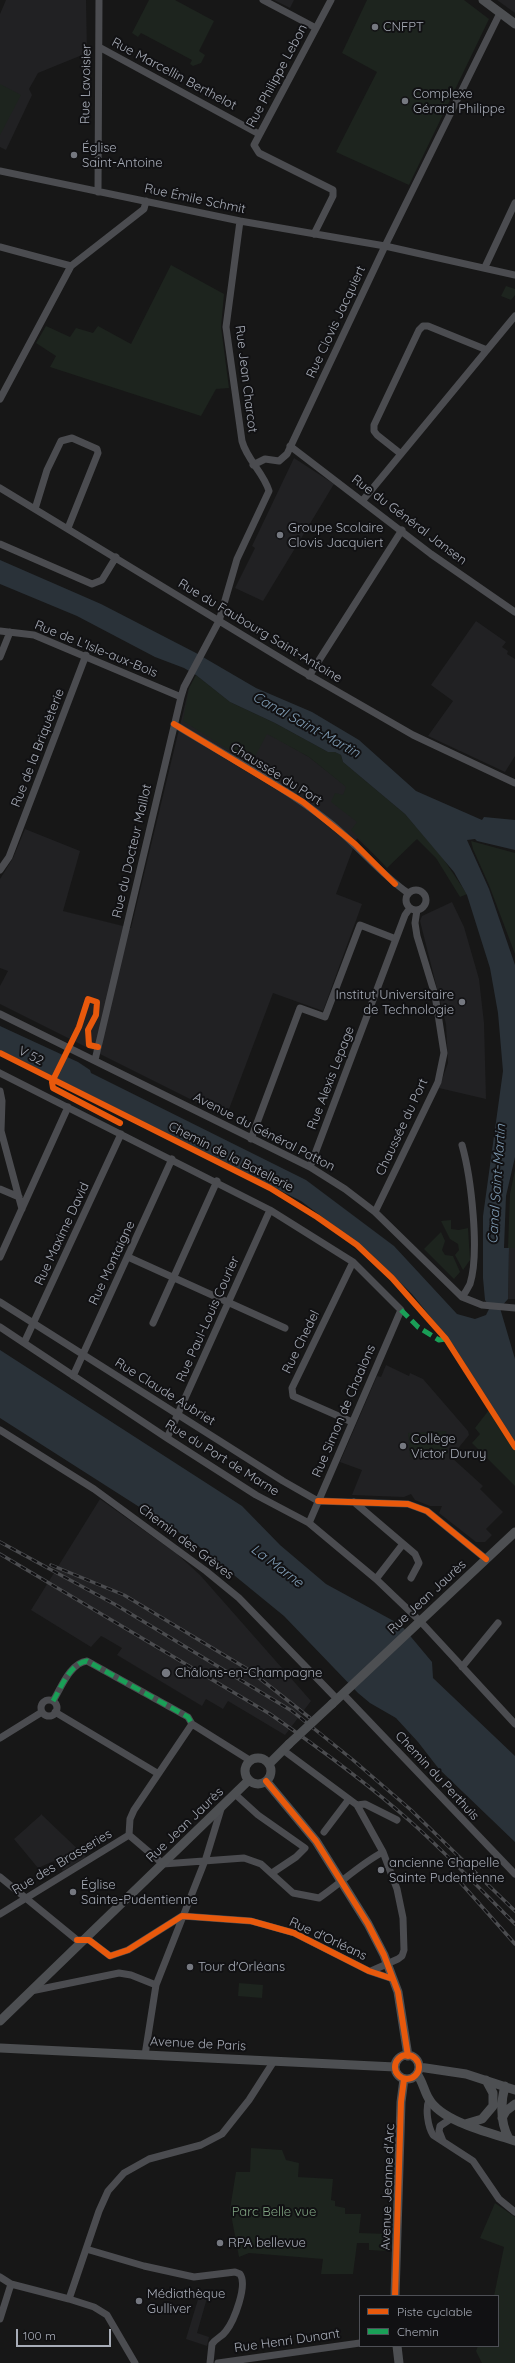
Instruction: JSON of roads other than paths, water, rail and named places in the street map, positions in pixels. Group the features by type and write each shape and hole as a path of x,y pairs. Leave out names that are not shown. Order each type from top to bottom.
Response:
{"main road":[{"path":"483,0 515,24"},
{"name":"Rue Jean Jaurès","path":"269,1764 515,1532"},
{"path":"262,1759 269,1764 271,1774 266,1781 259,1784 249,1780 246,1772 250,1761 262,1759"},
{"name":"Rue Jean Jaurès","path":"0,2021 80,1940 236,1795 249,1780"},
{"path":"266,1781 316,1841 368,1924 393,1980 404,2020 408,2056"},
{"name":"Avenue de Paris","path":"0,2048 395,2067"},
{"path":"418,2070 411,2078 404,2079 398,2074 395,2067 401,2057 408,2056 416,2059 418,2070 429,2100 452,2118 512,2140"},
{"path":"418,2070 486,2080 515,2090"},
{"name":"Avenue Jeanne d'Arc","path":"395,2295 401,2102 404,2079"},
{"path":"465,2124 482,2119 493,2106 492,2093 486,2080"},
{"path":"505,2086 501,2104 502,2118 512,2140"},
{"path":"502,2118 506,2111 515,2104"},
{"path":"397,2347 399,2363"}],"street":[{"name":"Rue Lavoisier","path":"98,192 99,0"},
{"path":"263,0 316,28"},
{"name":"Rue Philippe Lebon","path":"314,234 333,196 333,190 259,153 254,145 331,0"},
{"name":"Rue Clovis Jacquiert","path":"253,465 265,459 279,461 284,459 385,246 500,13"},
{"name":"Rue Marcellin Berthelot","path":"99,47 259,134"},
{"name":"Rue Émile Schmit","path":"0,171 240,221 385,246 485,267 515,275"},
{"path":"0,399 3,386 71,266 144,209 146,201"},
{"path":"485,267 515,203"},
{"name":"Rue Jean Charcot","path":"240,221 226,327 242,441 245,452 253,465"},
{"path":"0,247 71,266"},
{"path":"364,500 515,316"},
{"path":"401,454 374,432 374,425 419,330 423,326 428,326 487,350"},
{"path":"36,509 48,470 61,441 72,438 93,447 98,453 68,528"},
{"name":"Rue du Général Jansen","path":"290,446 364,500 431,554 515,612"},
{"path":"219,621 237,559 269,491 268,485 253,465"},
{"name":"Rue du Faubourg Saint-Antoine","path":"0,488 116,557 309,676 413,735 515,783"},
{"path":"309,676 402,530"},
{"path":"0,544 92,584 102,580 116,557"},
{"name":"Rue du Docteur Maillot","path":"95,1060 180,697 219,621"},
{"name":"Rue de L'Isle-aux-Bois","path":"0,631 34,635 86,655 180,697"},
{"path":"0,657 10,632"},
{"name":"Rue de la Briquèterie","path":"0,870 9,857 86,655"},
{"name":"Chaussée du Port","path":"174,724 303,802 355,844 388,880 408,893"},
{"path":"414,890 424,894 425,904 413,909 405,901 408,893 414,890"},
{"name":"Chaussée du Port","path":"375,1212 438,1082 444,1053 435,995 417,936 413,909"},
{"name":"Rue Alexis Lepage","path":"310,1167 396,939 413,909"},
{"path":"251,1139 300,1008 325,1017 360,925 396,939"},
{"name":"Avenue du Général Patton","path":"0,1014 310,1167 375,1212 462,1297 482,1305 512,1308"},
{"path":"0,1073 217,1181 270,1210 352,1262"},
{"path":"0,1091 2,1101 0,1131 22,1209"},
{"path":"1,1254 68,1107"},
{"name":"Rue Maxime David","path":"24,1344 121,1134"},
{"path":"462,1145 469,1176 474,1259 470,1284 462,1297"},
{"name":"Rue Montaigne","path":"73,1376 172,1159"},
{"path":"153,1323 217,1181"},
{"path":"0,1189 19,1197"},
{"name":"Rue Paul-Louis Courier","path":"167,1438 270,1210"},
{"path":"128,1257 285,1328"},
{"name":"Rue Simon de Chaalons","path":"309,1523 401,1310 352,1262"},
{"name":"Rue Chedel","path":"352,1262 292,1388 292,1393 294,1396 352,1422"},
{"name":"Rue Claude Aubriet","path":"0,1302 283,1481 318,1501"},
{"name":"Rue du Port de Marne","path":"0,1327 256,1495 309,1523 376,1579 515,1724"},
{"name":"Chemin des Grèves","path":"0,1430 94,1489 206,1571 239,1598 340,1697"},
{"path":"318,1501 408,1504 426,1511 486,1560"},
{"path":"354,1502 403,1544 418,1559 411,1578"},
{"path":"376,1579 403,1544"},
{"path":"462,1667 498,1623"},
{"path":"53,1702 73,1668 79,1663 87,1661 188,1717 192,1724 250,1761"},
{"name":"Chemin du Perthuis","path":"340,1697 515,1874"},
{"path":"42,1712 49,1716 55,1712 56,1706 53,1702"},
{"path":"42,1712 43,1703 53,1702"},
{"path":"0,1738 42,1712"},
{"path":"55,1712 157,1773"},
{"name":"Rue des Brasseries","path":"0,1914 129,1836 130,1819 157,1773 192,1724"},
{"path":"129,1836 163,1864 244,1858 261,1864 293,1894 319,1898 343,1882 366,1861 383,1852 357,1805 286,1747"},
{"path":"236,1795 258,1815 305,1848 296,1857 272,1873"},
{"path":"324,1832 349,1799"},
{"path":"357,1805 365,1804 397,1820"},
{"path":"145,2055 156,1985 205,1861 221,1809"},
{"name":"Rue d'Orléans","path":"370,1972 387,1965 402,1956 404,1950 403,1918 397,1889 383,1852"},
{"path":"0,1877 80,1940 89,1940 110,1956 128,1950 182,1916"},
{"name":"Rue d'Orléans","path":"182,1916 251,1921 289,1932 370,1972 393,1980"},
{"path":"31,1991 119,1973 131,1975 156,1985"},
{"path":"69,2299 108,2191 124,2173 150,2159 201,2145 222,2134 249,2100 274,2061"},
{"path":"429,2100 426,2106 430,2131 433,2135 473,2161 499,2199 515,2212"},
{"path":"443,2142 439,2131 440,2126 452,2118"},
{"path":"86,2249 177,2274 201,2278 235,2272 240,2274 244,2281 234,2318 226,2332 212,2344 210,2363"},
{"path":"0,2277 11,2284 94,2307 107,2315 135,2363"},
{"path":"0,2319 11,2284"},
{"name":"Rue Henri Dunant","path":"218,2363 272,2359 359,2343"}],"water":[{"name":"Canal Saint-Martin","path":"0,560 101,604 196,653 256,688 312,712 359,740 416,791 482,820 484,817 515,820 515,850 477,841 475,839 467,840 489,889 515,965 515,1157 506,1196 504,1248 509,1248 508,1299 500,1308 515,1359 515,1444 454,1346 412,1294 369,1252 301,1201 0,1050 0,1026 78,1062 90,1070 91,1073 306,1180 394,1246 457,1314 475,1319 486,1315 490,1307 485,1300 483,1278 483,1216 503,1071 498,1013 490,968 467,895 454,872 405,814 343,762 341,755 335,752 328,752 275,723 230,702 196,675 184,668 155,657 77,616 0,584"},
{"name":"La Marne","path":"0,1350 242,1506 280,1545 326,1584 401,1625 432,1662 433,1678 515,1756 515,1842 439,1769 418,1742 396,1718 370,1703 358,1693 284,1616 191,1540 0,1418"}],"railway":[{"path":"0,1542 116,1605 292,1711 353,1760 411,1810 515,1911"},
{"path":"0,1554 270,1714 360,1779 394,1807 451,1859 515,1924"},
{"path":"51,1565 124,1595 249,1670 310,1718"},
{"path":"452,1873 515,1944"}],"place":[{"name":"CNFPT","path":"375,27"},
{"name":"Complexe Gérard Philippe","path":"405,101"},
{"name":"Église Saint-Antoine","path":"74,155"},
{"name":"Groupe Scolaire Clovis Jacquiert","path":"280,535"},
{"name":"Institut Universitaire de Technologie","path":"462,1002"},
{"name":"Collège Victor Duruy","path":"403,1446"},
{"name":"Châlons-en-Champagne","path":"166,1673"},
{"name":"ancienne Chapelle Sainte Pudentienne","path":"381,1870"},
{"name":"Église Sainte-Pudentienne","path":"73,1892"},
{"name":"Tour d'Orléans","path":"190,1967"},
{"name":"RPA bellevue","path":"220,2243"},
{"name":"Médiathèque Gulliver","path":"139,2301"}],"park label":[{"name":"Parc Belle vue","path":"274,2212"}]}
